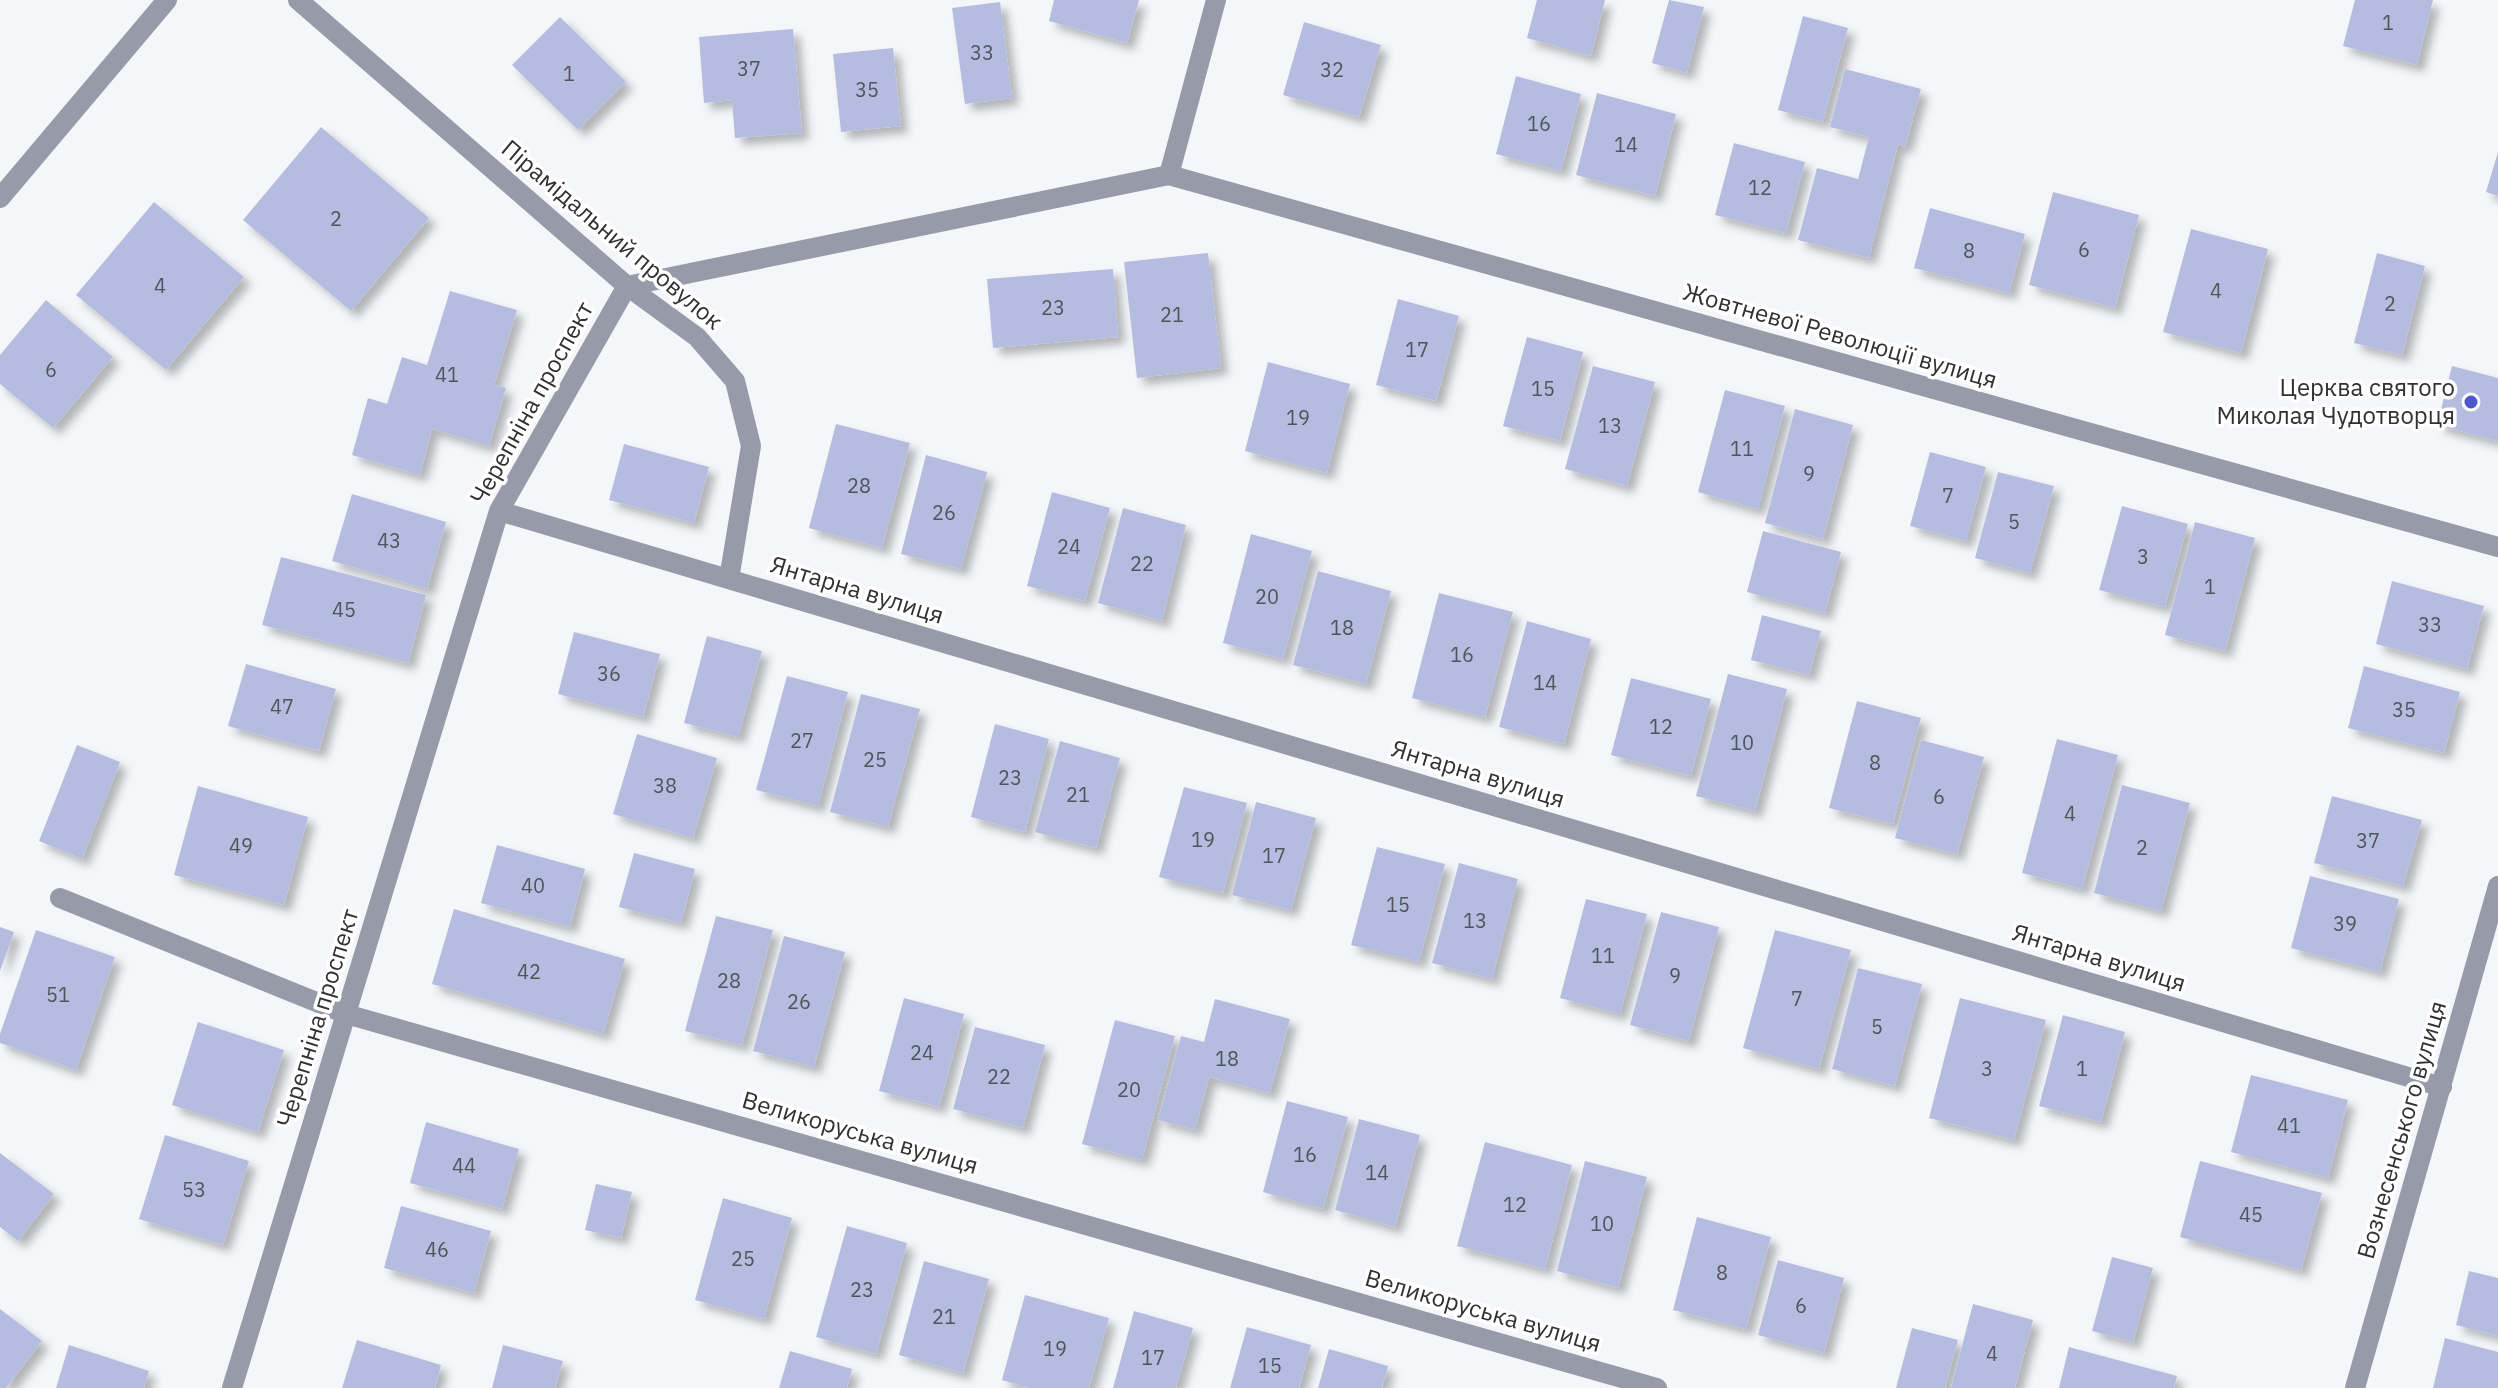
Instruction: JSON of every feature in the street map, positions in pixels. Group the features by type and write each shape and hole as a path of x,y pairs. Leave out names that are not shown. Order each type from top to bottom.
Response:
{"street":[{"path":"0,198 167,0"},
{"name":"Пірамідальний провулок","path":"298,0 627,286 697,337 735,381 751,446 729,579"},
{"path":"627,286 1169,175 1216,0"},
{"name":"Жовтневої Революції вулиця","path":"1169,175 2498,547"},
{"name":"Черепніна проспект","path":"232,1388 499,511 627,286"},
{"name":"Янтарна вулиця","path":"499,511 2442,1087"},
{"name":"Вознесенського вулиця","path":"2355,1388 2498,886"},
{"name":"Великоруська вулиця","path":"60,898 346,1014 1657,1388"}],"building":[{"path":"1054,0 1139,0 1127,43 1049,21"},
{"path":"1537,0 1605,0 1591,56 1527,38"},
{"path":"1669,0 1704,7 1687,73 1652,63"},
{"path":"2355,0 2433,0 2417,65 2343,46"},
{"path":"1000,2 1012,98 965,104 952,8"},
{"path":"1803,16 1848,28 1823,122 1778,110"},
{"path":"560,17 626,82 578,130 512,65"},
{"path":"1304,22 1381,45 1359,117 1283,95"},
{"path":"793,29 802,133 735,138 732,100 704,103 699,37"},
{"path":"893,48 901,126 841,132 833,54"},
{"path":"1845,69 1921,89 1905,147 1898,144 1869,258 1798,240 1817,168 1858,179 1869,137 1830,127"},
{"path":"1516,76 1581,94 1561,171 1496,154"},
{"path":"1597,93 1676,114 1655,196 1576,175"},
{"path":"321,127 429,218 351,311 243,220"},
{"path":"1734,143 1805,162 1786,233 1715,215"},
{"path":"2498,152 2498,196 2486,192"},
{"path":"2053,192 2139,215 2115,308 2029,285"},
{"path":"154,202 244,277 166,370 76,295"},
{"path":"1930,208 2025,234 2009,293 1914,268"},
{"path":"2191,229 2268,249 2241,353 2163,332"},
{"path":"1208,253 1221,368 1137,378 1124,262"},
{"path":"2377,253 2425,266 2402,355 2354,343"},
{"path":"1113,269 1118,337 993,348 987,279"},
{"path":"450,291 517,310 494,385 506,388 489,446 432,429 420,475 352,455 368,398 387,404 402,357 427,365"},
{"path":"1398,299 1459,316 1436,401 1376,385"},
{"path":"46,300 113,357 53,428 0,384 0,355"},
{"path":"1527,337 1583,352 1560,441 1503,426"},
{"path":"1268,362 1350,384 1327,473 1245,451"},
{"path":"1593,366 1655,382 1627,486 1565,469"},
{"name":"Церква святого Миколая Чудотворця","path":"2452,366 2498,378 2498,441 2437,425"},
{"path":"1725,390 1785,406 1758,509 1698,492"},
{"path":"1795,409 1853,425 1823,539 1765,523"},
{"path":"836,424 910,443 882,548 809,528"},
{"path":"624,444 709,467 694,523 609,500"},
{"path":"1930,452 1986,467 1966,541 1910,526"},
{"path":"926,455 987,472 961,569 901,554"},
{"path":"1998,472 2054,486 2030,573 1975,558"},
{"path":"1052,492 1110,508 1085,601 1027,586"},
{"path":"352,494 446,522 427,589 332,561"},
{"path":"2122,506 2188,524 2165,607 2099,590"},
{"path":"1123,508 1186,525 1162,621 1098,603"},
{"path":"2195,522 2255,538 2225,651 2165,635"},
{"path":"1763,531 1841,552 1825,613 1747,592"},
{"path":"1251,534 1312,551 1283,659 1223,643"},
{"path":"281,557 426,595 408,663 262,625"},
{"path":"1318,571 1391,591 1366,684 1293,665"},
{"path":"2392,581 2484,606 2467,669 2376,644"},
{"path":"1439,593 1513,612 1485,717 1412,698"},
{"path":"1762,615 1821,631 1809,675 1751,660"},
{"path":"1527,621 1591,639 1564,744 1499,727"},
{"path":"574,632 660,654 643,717 558,694"},
{"path":"707,636 762,651 738,737 684,723"},
{"path":"246,664 336,689 319,751 228,726"},
{"path":"2364,666 2460,692 2444,753 2348,728"},
{"path":"1728,674 1787,689 1755,811 1696,796"},
{"path":"787,676 848,692 818,806 756,790"},
{"path":"1631,678 1711,699 1691,776 1611,755"},
{"path":"861,694 920,709 888,827 830,812"},
{"path":"1857,701 1921,718 1893,824 1829,808"},
{"path":"995,724 1049,739 1025,832 971,817"},
{"path":"637,734 717,758 693,838 613,814"},
{"path":"2057,739 2118,755 2082,889 2022,873"},
{"path":"1921,740 1984,757 1957,854 1895,838"},
{"path":"1060,741 1120,758 1096,848 1035,832"},
{"path":"77,745 120,762 82,859 39,841"},
{"path":"2122,785 2190,803 2161,911 2094,893"},
{"path":"198,786 308,817 284,905 174,875"},
{"path":"1184,787 1247,803 1223,893 1159,877"},
{"path":"2332,796 2422,820 2403,886 2314,863"},
{"path":"1256,802 1316,818 1291,910 1232,895"},
{"path":"497,845 585,869 570,927 481,903"},
{"path":"1377,847 1445,864 1419,962 1351,945"},
{"path":"634,853 695,869 681,923 619,907"},
{"path":"1459,863 1518,879 1492,979 1432,963"},
{"path":"2310,876 2399,899 2380,972 2291,948"},
{"path":"1586,899 1647,914 1620,1014 1560,998"},
{"path":"454,909 625,959 603,1034 432,984"},
{"path":"1661,912 1719,927 1689,1041 1630,1025"},
{"path":"716,916 773,930 742,1045 685,1031"},
{"path":"0,927 14,932 0,971"},
{"path":"36,930 115,957 76,1070 0,1043 0,1034"},
{"path":"1775,930 1851,950 1819,1069 1743,1048"},
{"path":"784,936 845,952 814,1067 753,1051"},
{"path":"1858,968 1922,984 1895,1086 1832,1069"},
{"path":"904,998 964,1014 939,1107 879,1091"},
{"path":"1960,998 2046,1020 2014,1140 1929,1118"},
{"path":"1215,999 1290,1019 1270,1093 1209,1077 1195,1130 1158,1120 1181,1036 1204,1042"},
{"path":"2063,1015 2125,1032 2101,1122 2039,1106"},
{"path":"1115,1020 1175,1036 1142,1160 1082,1144"},
{"path":"198,1022 284,1050 258,1132 172,1105"},
{"path":"975,1027 1045,1045 1023,1128 953,1109"},
{"path":"2251,1075 2348,1100 2328,1178 2231,1152"},
{"path":"1287,1101 1348,1117 1323,1209 1263,1192"},
{"path":"1359,1119 1420,1135 1395,1227 1335,1210"},
{"path":"426,1122 519,1149 502,1209 410,1183"},
{"path":"165,1135 249,1161 223,1245 139,1219"},
{"path":"1485,1142 1572,1165 1545,1269 1457,1246"},
{"path":"0,1153 54,1194 18,1241 0,1227"},
{"path":"1585,1161 1647,1177 1618,1288 1557,1271"},
{"path":"2200,1161 2322,1193 2301,1270 2180,1237"},
{"path":"596,1184 632,1192 621,1238 585,1230"},
{"path":"723,1198 792,1218 764,1319 695,1300"},
{"path":"401,1206 491,1231 474,1293 384,1268"},
{"path":"1697,1217 1771,1237 1746,1329 1673,1310"},
{"path":"847,1226 907,1243 876,1354 816,1337"},
{"path":"2112,1257 2153,1268 2133,1342 2092,1331"},
{"path":"1778,1260 1844,1278 1824,1353 1758,1335"},
{"path":"924,1261 989,1279 963,1373 899,1355"},
{"path":"2469,1271 2498,1278 2498,1336 2456,1325"},
{"path":"1025,1295 1109,1318 1089,1388 1029,1388 1002,1380"},
{"path":"1973,1304 2033,1320 2015,1388 1951,1388"},
{"path":"0,1309 42,1341 6,1388 0,1388"},
{"path":"1134,1311 1193,1328 1176,1388 1113,1388"},
{"path":"1247,1327 1311,1345 1299,1388 1230,1388"},
{"path":"1912,1328 1958,1340 1945,1388 1896,1388"},
{"path":"2445,1338 2498,1352 2498,1388 2433,1388"},
{"path":"357,1340 441,1365 435,1388 342,1388"},
{"path":"69,1345 149,1371 144,1388 56,1388"},
{"path":"503,1345 563,1361 555,1388 492,1388"},
{"path":"2069,1347 2177,1376 2174,1388 2059,1388"},
{"path":"1329,1349 1388,1366 1382,1388 1318,1388"},
{"path":"790,1351 852,1369 847,1388 779,1388"}],"place":[{"name":"Церква святого Миколая Чудотворця","path":"2471,402"}]}
